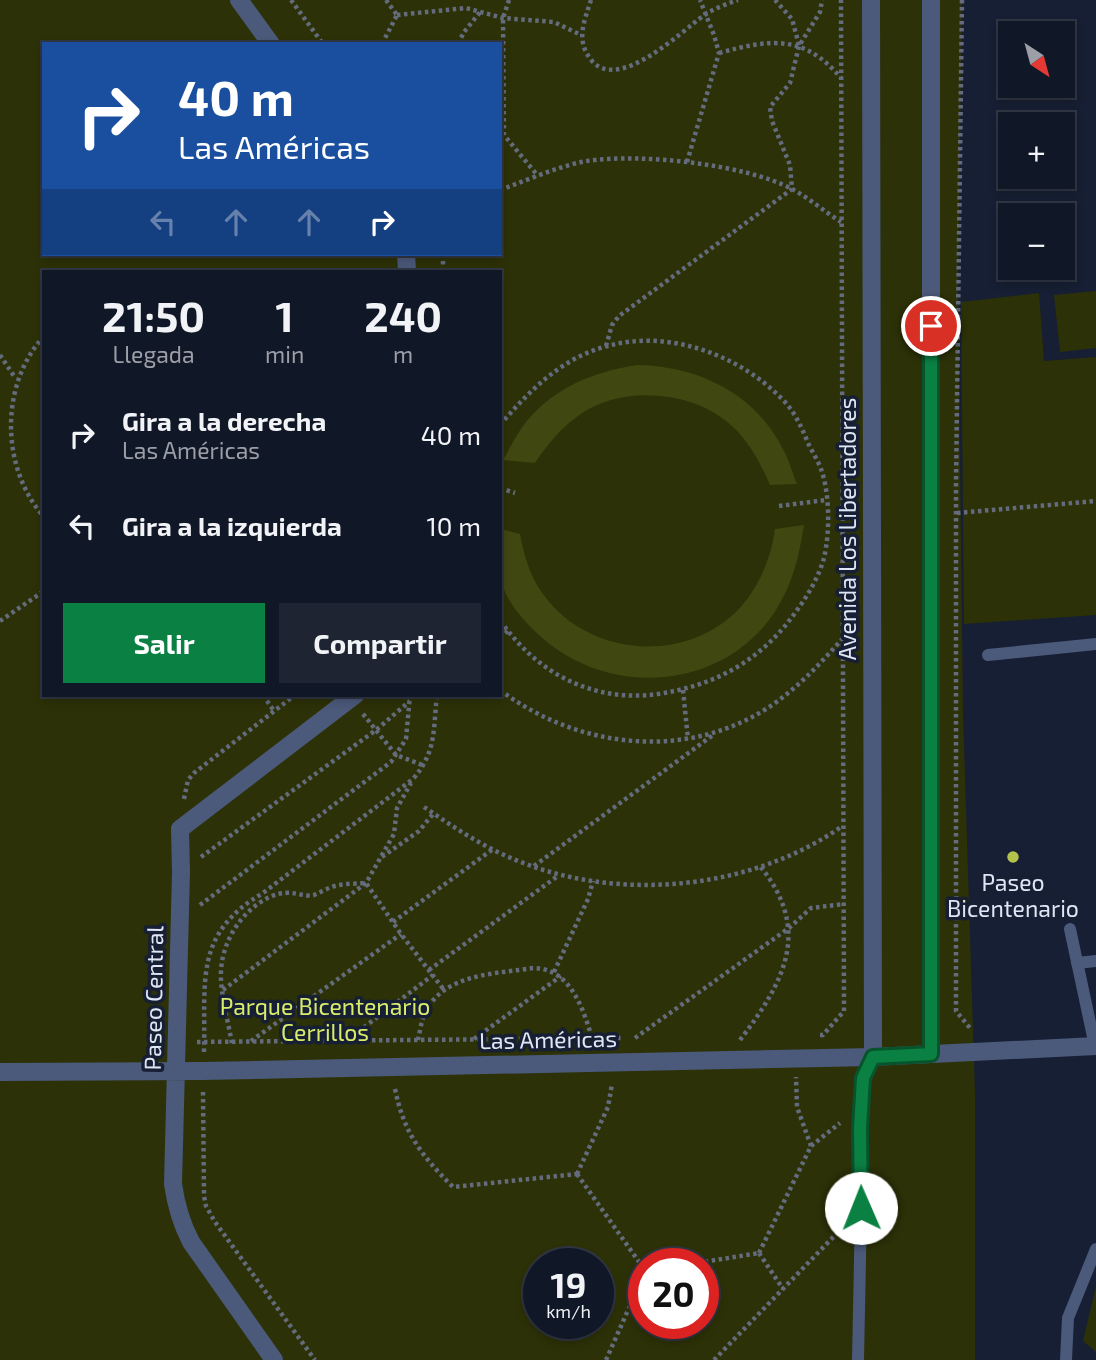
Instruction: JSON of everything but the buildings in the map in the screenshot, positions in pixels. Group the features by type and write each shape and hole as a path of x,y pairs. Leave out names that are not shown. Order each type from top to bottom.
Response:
{"street":[{"path":"239,0 270,42"},
{"name":"Avenida Los Libertadores","path":"871,0 873,1057"},
{"path":"931,0 931,1054"},
{"path":"180,829 352,697"},
{"name":"Paseo Central","path":"180,829 175,1042 177,1105 173,1184 181,1223 203,1260 274,1360"},
{"name":"Las Américas","path":"0,1072 203,1071 796,1059 1095,1046"}],"lane":[{"path":"988,655 1096,644"},
{"path":"1070,929 1095,1046"},
{"path":"1077,963 1096,961"},
{"path":"858,1360 861,1107 863,1078 873,1057"},
{"path":"1066,1360 1068,1318 1096,1249"}],"path":[{"path":"291,0 322,42"},
{"path":"386,0 397,15"},
{"path":"509,0 503,18 503,135 538,176"},
{"path":"591,0 581,35 584,48 596,65 604,69 614,69 650,56 706,14 738,0"},
{"path":"687,162 719,53 700,0"},
{"path":"775,0 792,19 799,46"},
{"path":"792,189 790,165 772,121 770,107 790,83 799,46 820,12 822,0"},
{"path":"810,1035 823,1035 844,1011 841,0"},
{"path":"962,0 956,1011 970,1028"},
{"path":"397,15 450,8 481,11 503,18 554,22 581,35"},
{"path":"459,42 481,11"},
{"path":"383,42 397,15"},
{"path":"719,53 770,42 785,42 799,46 828,63 841,78"},
{"path":"502,189 586,162 650,158 687,162 755,176 792,189 841,223"},
{"path":"606,346 612,325 619,316 792,189"},
{"path":"5,409 14,376 25,357 42,338"},
{"path":"502,423 537,384 583,355 606,346 664,341 692,346 739,366 763,382 784,401 801,424 822,471 827,530 824,558 799,609 759,653 735,670 683,690 641,696 611,695 582,688 552,673 524,650 502,623"},
{"path":"0,355 14,376"},
{"path":"9,464 18,485 42,515"},
{"path":"502,489 515,493"},
{"path":"779,506 826,500"},
{"path":"957,513 1096,501"},
{"path":"0,621 42,591"},
{"path":"502,636 508,631"},
{"path":"502,691 547,720 594,735 643,742 688,739 715,733 751,718 785,696 819,665 844,636"},
{"path":"683,690 688,739"},
{"path":"264,697 274,711"},
{"path":"180,829 188,780 292,697"},
{"path":"354,697 396,755 425,766"},
{"path":"316,1360 206,1206 203,1071 207,956 212,942 233,915 413,779 425,766 432,750 437,697"},
{"path":"181,872 376,730 410,698"},
{"path":"179,920 383,768 396,755 406,739 410,698"},
{"path":"533,867 715,733"},
{"path":"223,990 366,883 394,834 397,808 413,779"},
{"path":"424,807 493,849 533,867 559,875 634,885 671,884 760,866 811,846 842,826"},
{"path":"379,860 419,831 433,814"},
{"path":"393,922 493,849"},
{"path":"725,1060 767,1003 783,972 787,957 789,928 784,904 760,866"},
{"path":"346,1041 431,972 559,875"},
{"path":"554,972 593,881"},
{"path":"366,883 444,990"},
{"path":"232,1043 221,979 222,958 229,938 239,923 270,897 290,891 312,896 331,887 366,883"},
{"path":"635,1038 789,928 811,908 844,904"},
{"path":"249,1042 401,933"},
{"path":"418,1040 424,1015 444,990 468,978 533,968 561,976 580,1005 592,1038"},
{"path":"474,1039 561,976"},
{"path":"730,1036 757,1036"},
{"path":"175,1042 649,1038"},
{"path":"796,1059 797,1107 811,1146"},
{"path":"577,1174 608,1107 615,1063"},
{"path":"391,1067 399,1109 408,1132 430,1164 453,1187 577,1174"},
{"path":"759,1253 811,1146 861,1107"},
{"path":"577,1174 628,1248"},
{"path":"714,1360 861,1208"},
{"path":"719,1259 759,1253"},
{"path":"759,1253 783,1289"},
{"path":"606,1360 628,1308"}],"green space":[{"name":"Parque Bicentenario Cerrillos","path":"0,0 962,0 958,289 963,712 975,1094 975,1360 0,1360"},
{"path":"1096,291 1096,348 1060,352 1054,295"},
{"path":"1039,293 1044,361 1096,357 1096,615 964,624 961,302"},
{"path":"1096,1286 1096,1352 1083,1341"}],"shaded area":[{"path":"637,365 702,377 740,398 771,429 785,453 797,484 770,485 745,440 717,415 699,405 657,396 615,399 595,406 565,426 535,463 503,460 526,422 549,399 590,377"},
{"path":"804,525 791,579 776,610 754,637 726,657 696,671 663,677 629,677 597,669 566,655 538,634 520,616 502,585 502,529 520,534 528,566 538,587 561,614 582,629 606,640 631,645 657,646 683,642 707,633 729,618 747,600 766,566 775,529"}],"place":[{"name":"Paseo Bicentenario","path":"1013,857"}],"route":[{"path":"861,1208 860,1128 863,1078 873,1057 931,1054 931,326"}]}
